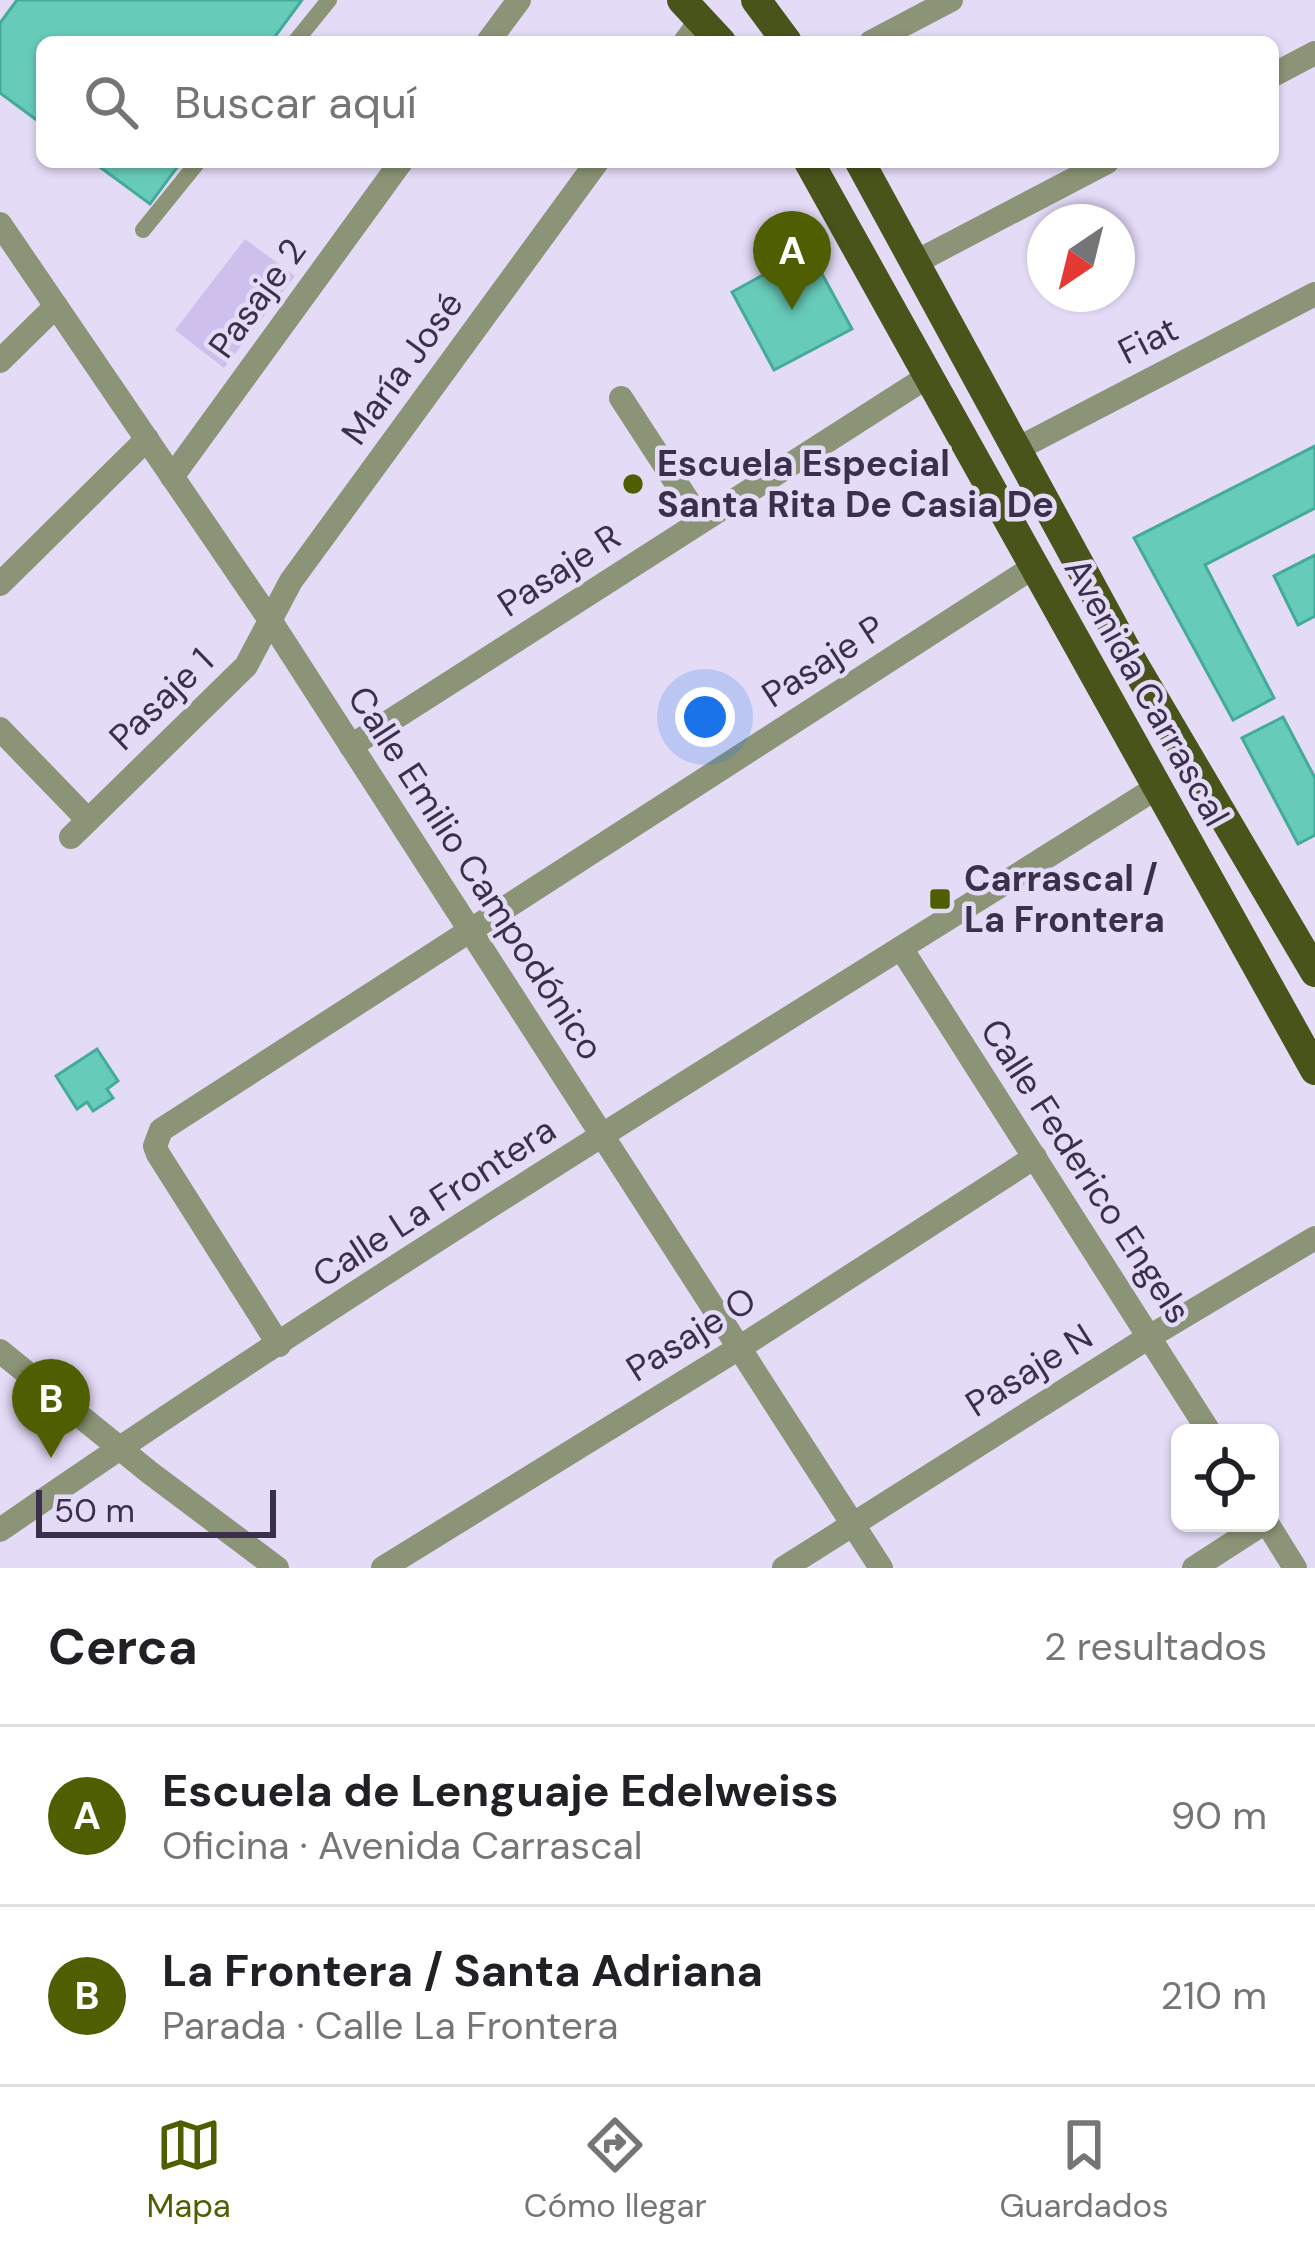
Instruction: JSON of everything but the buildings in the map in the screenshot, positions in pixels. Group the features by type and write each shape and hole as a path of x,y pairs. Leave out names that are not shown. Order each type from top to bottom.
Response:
{"main road":[{"path":"756,0 783,36"},
{"name":"Avenida Carrascal","path":"812,168 1315,1070"},
{"name":"Avenida Carrascal","path":"863,168 1156,703 1315,972"}],"street":[{"path":"492,36 518,0"},
{"path":"882,36 951,0"},
{"path":"1279,72 1315,53"},
{"name":"Pasaje 2","path":"172,477 397,168"},
{"name":"María José","path":"271,620 291,581 593,168"},
{"path":"914,263 1096,168"},
{"name":"Calle Emilio Campodónico","path":"0,224 271,620 881,1568"},
{"name":"Fiat","path":"1015,450 1315,294"},
{"path":"0,361 56,306"},
{"name":"Pasaje R","path":"351,746 927,377"},
{"path":"621,398 701,521"},
{"path":"0,584 147,439"},
{"name":"Pasaje P","path":"471,932 1032,568"},
{"name":"Pasaje 1","path":"0,729 80,829 246,666 271,620"},
{"name":"Calle La Frontera","path":"0,1530 602,1136 1156,788"},
{"path":"279,1345 158,1154 157,1138 168,1124 471,932"},
{"name":"Calle Federico Engels","path":"901,948 1204,1424"},
{"name":"Pasaje O","path":"382,1568 739,1348 1035,1157"},
{"name":"Pasaje N","path":"784,1568 1315,1238"},
{"path":"0,1351 277,1568"},
{"path":"1194,1568 1251,1532"},
{"path":"1271,1532 1295,1568"}],"lane":[{"path":"300,36 329,0"},
{"path":"143,230 193,168"}],"shaded area":[{"path":"245,239 295,276 224,368 175,330"}],"place":[{"name":"Escuela de Lenguaje Edelweiss","path":"792,310"},
{"name":"Escuela Especial Santa Rita De Casia De","path":"633,484"},
{"name":"Carrascal / La Frontera","path":"940,899"},
{"name":"La Frontera / Santa Adriana","path":"51,1458"}]}
